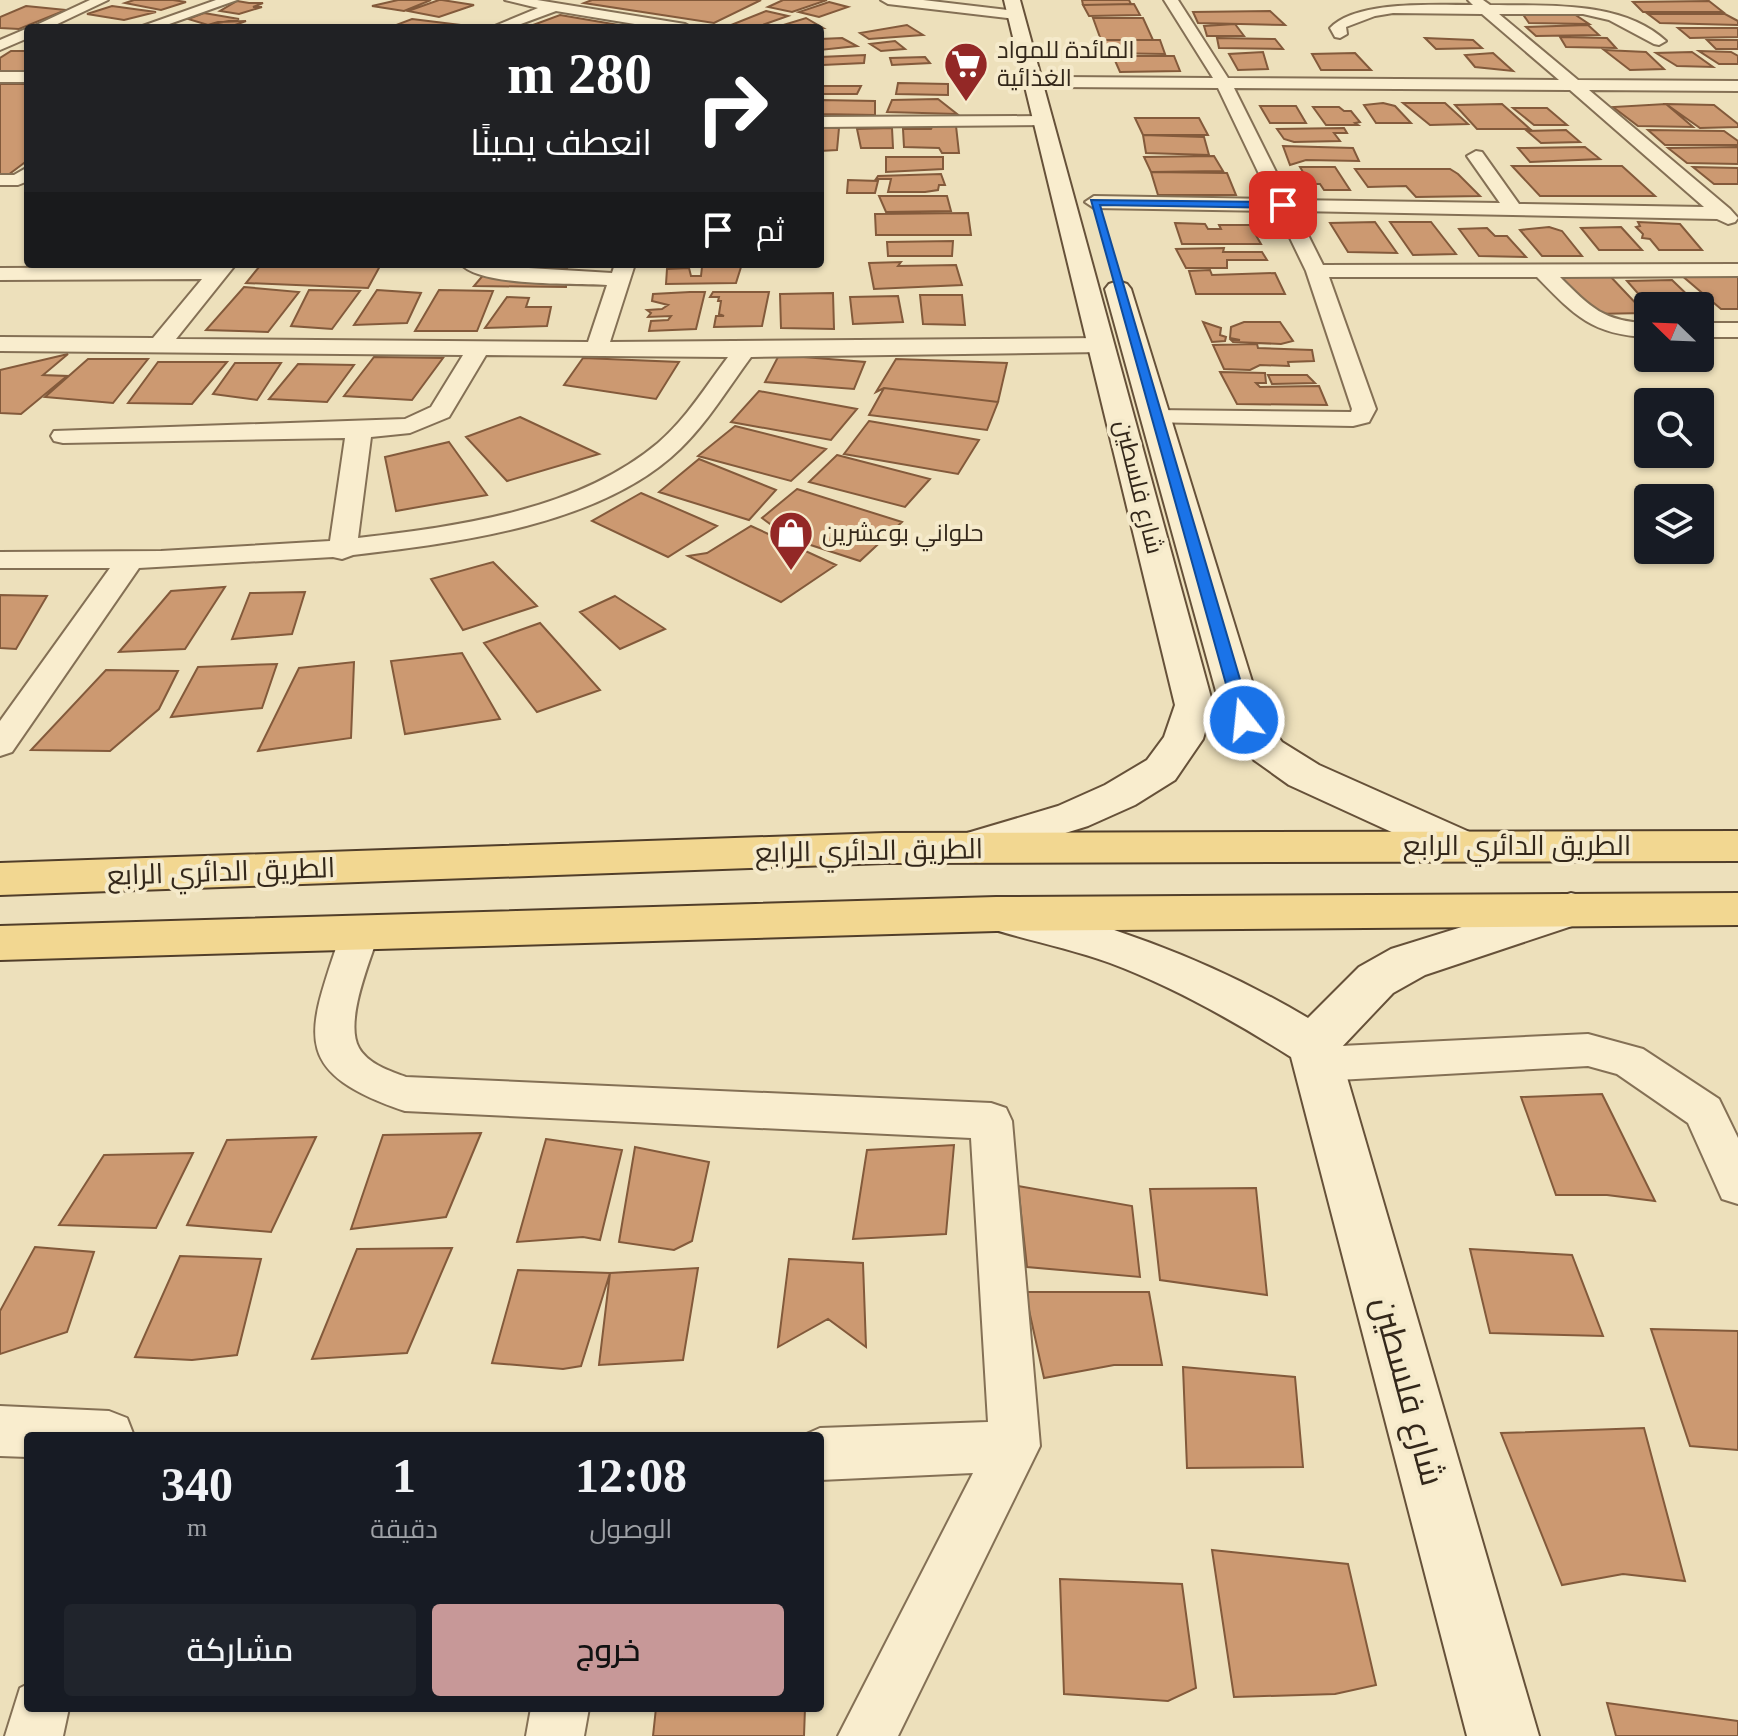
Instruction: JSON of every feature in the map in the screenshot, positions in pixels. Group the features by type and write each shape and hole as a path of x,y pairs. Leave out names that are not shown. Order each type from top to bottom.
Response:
{"main road":[{"name":"الطريق الدائري الرابع","path":"0,879 972,847 1738,846"},
{"path":"4,950 360,933 996,914 1738,909"}],"street":[{"path":"46,24 101,0"},
{"path":"156,24 230,0"},
{"path":"512,0 660,24"},
{"path":"508,24 573,0"},
{"path":"888,0 1019,5"},
{"path":"1154,417 1360,417 1364,409 1316,271 1224,84 1171,0"},
{"name":"شارع فلسطين","path":"1019,5 1083,165 1098,215"},
{"path":"1340,34 1337,28 1341,24 1382,10 1480,5 1598,12 1659,41"},
{"path":"1480,5 1738,227"},
{"path":"4,41 24,34"},
{"path":"4,41 24,40"},
{"path":"1045,65 1224,84 1738,86"},
{"name":"شارع فلسطين","path":"972,847 1073,816 1120,795 1161,770 1183,739 1194,705 1045,121 1045,65"},
{"path":"0,77 24,77"},
{"path":"824,122 1045,121"},
{"path":"1476,156 1515,211"},
{"path":"1098,215 1283,205 1723,213"},
{"path":"0,274 222,268"},
{"path":"159,345 222,268"},
{"path":"482,268 492,272 623,272 597,348"},
{"name":"شارع فلسطين","path":"1112,269 1244,720 1268,751 1304,775 1459,845"},
{"path":"1316,271 1738,270"},
{"path":"1543,271 1594,321 1613,329 1634,330"},
{"path":"6,295 29,274"},
{"path":"1714,330 1738,330"},
{"path":"0,344 744,350 1102,345"},
{"path":"63,436 359,430 410,426 440,412 478,349"},
{"path":"0,560 130,561 342,551 486,527 535,514 623,477 655,458 682,435 744,350"},
{"path":"342,551 359,430"},
{"path":"0,745 130,561"},
{"path":"1316,1055 1350,1005 1376,980 1408,962 1571,909"},
{"path":"996,914 1086,936 1189,974 1252,1007 1316,1055 1600,1051 1629,1061 1721,1111 1738,1185"},
{"path":"360,933 333,1026 337,1054 352,1071 405,1094 991,1121 1015,1446 867,1736"},
{"name":"شارع فلسطين","path":"1316,1055 1503,1736"},
{"path":"0,1431 24,1432"},
{"path":"824,1454 1015,1446"},
{"path":"34,1736 39,1712"},
{"path":"555,1736 559,1712"}],"building":[{"path":"134,0 186,2 161,10 125,3"},
{"path":"398,0 431,0 404,11 372,6"},
{"path":"439,0 474,5 439,17 408,11"},
{"path":"592,0 761,0 714,23 584,3"},
{"path":"783,0 827,0 792,12 768,7"},
{"path":"1082,0 1129,0 1131,4 1083,5"},
{"path":"237,1 263,3 253,7 262,7 239,14 220,11"},
{"path":"1709,1 1723,12 1643,12 1633,2"},
{"path":"829,2 848,7 819,17 799,12"},
{"path":"1134,4 1140,15 1089,16 1083,5"},
{"path":"26,6 66,10 24,24 19,29 0,28 0,17"},
{"path":"112,6 156,12 124,20 87,14"},
{"path":"766,11 788,16 765,24 734,24"},
{"path":"1270,11 1285,25 1198,23 1193,12"},
{"path":"204,13 239,19 205,24 188,19"},
{"path":"1522,13 1574,14 1589,24 1529,23"},
{"path":"1648,14 1725,14 1738,21 1738,25 1660,23"},
{"path":"560,15 613,24 536,24"},
{"path":"806,18 816,24 787,24"},
{"path":"1093,18 1143,18 1153,40 1101,40"},
{"path":"412,19 453,24 399,24"},
{"path":"246,21 211,24 218,22"},
{"path":"1235,24 1244,36 1207,36 1204,26"},
{"path":"907,25 923,35 869,39 860,33"},
{"path":"1588,25 1599,35 1536,36 1526,27"},
{"path":"1678,28 1738,28 1738,37 1690,38"},
{"path":"1560,37 1607,38 1616,48 1566,47"},
{"path":"842,38 857,46 824,50 824,39"},
{"path":"1217,38 1275,39 1283,49 1219,48"},
{"path":"1425,38 1473,40 1482,48 1436,49"},
{"path":"1100,40 1160,40 1165,54 1104,53"},
{"path":"1707,40 1738,40 1738,49 1716,49"},
{"path":"895,41 905,49 881,51 870,44"},
{"path":"1604,50 1646,52 1664,69 1630,70"},
{"path":"11,51 24,51 24,73 0,73 0,58"},
{"path":"1699,51 1731,52 1738,56 1738,64 1719,64"},
{"path":"1263,52 1268,69 1238,70 1229,54"},
{"path":"1692,52 1713,67 1677,66 1656,53"},
{"path":"1355,53 1371,70 1321,70 1312,54"},
{"path":"1493,53 1513,71 1475,67 1465,55"},
{"path":"865,55 864,63 824,65 824,57"},
{"path":"1113,56 1174,56 1180,71 1120,72"},
{"path":"925,57 930,63 892,65 890,58"},
{"path":"898,83 948,84 948,95 896,94"},
{"path":"0,84 24,84 24,163 8,175 0,175"},
{"path":"824,86 861,86 857,94 824,94"},
{"path":"938,99 957,114 887,112 892,100"},
{"path":"824,100 875,101 875,115 824,114"},
{"path":"1383,103 1395,106 1411,123 1376,123 1364,105"},
{"path":"1403,103 1445,103 1468,124 1430,125"},
{"path":"1502,104 1530,129 1477,129 1455,105"},
{"path":"1666,104 1693,127 1638,126 1613,107"},
{"path":"1666,104 1714,105 1738,127 1700,128"},
{"path":"1260,106 1296,106 1306,123 1270,123"},
{"path":"1313,107 1339,107 1351,111 1360,122 1355,123 1358,125 1326,125"},
{"path":"1513,108 1547,108 1567,125 1534,125"},
{"path":"1135,118 1199,118 1208,135 1143,135"},
{"path":"933,125 956,126 959,153 942,153 939,148 904,147 903,129 931,129"},
{"path":"824,128 839,128 837,150 824,151"},
{"path":"892,128 893,148 861,148 857,129"},
{"path":"1344,128 1347,133 1334,133 1340,141 1294,142 1284,139 1277,129"},
{"path":"1566,130 1580,142 1541,143 1527,131"},
{"path":"1648,130 1724,131 1738,141 1738,145 1665,145"},
{"path":"1143,135 1204,137 1209,155 1146,153"},
{"path":"1283,146 1353,148 1359,161 1306,160 1290,165"},
{"path":"1585,147 1600,159 1530,162 1518,148"},
{"path":"1738,147 1738,164 1687,163 1668,148"},
{"path":"1214,156 1223,171 1151,172 1144,157"},
{"path":"886,157 943,157 943,169 886,172"},
{"path":"1512,166 1622,166 1655,196 1540,196"},
{"path":"1300,167 1335,167 1350,190 1324,190 1320,184 1310,184"},
{"path":"1693,167 1738,168 1738,184 1714,184"},
{"path":"1355,169 1450,169 1480,196 1416,197 1406,186 1368,187"},
{"path":"1151,172 1227,173 1236,195 1158,195"},
{"path":"941,174 945,185 939,185 938,190 925,192 888,192 891,179 876,179 878,176"},
{"path":"848,180 878,181 875,193 847,193"},
{"path":"879,196 947,196 951,211 886,212"},
{"path":"968,213 971,235 876,235 875,214"},
{"path":"1375,222 1397,253 1348,252 1330,223"},
{"path":"1390,222 1431,222 1456,254 1413,255"},
{"path":"1638,222 1680,224 1702,250 1659,250 1650,239 1642,238 1643,234 1636,227 1640,226"},
{"path":"1175,223 1205,224 1208,229 1221,229 1219,225 1250,225 1261,244 1182,244"},
{"path":"1549,227 1562,231 1582,256 1542,256 1520,230"},
{"path":"1621,227 1642,250 1599,250 1581,228"},
{"path":"1487,228 1495,236 1507,236 1526,257 1479,256 1459,229"},
{"path":"953,241 952,256 888,256 887,242"},
{"path":"1224,248 1223,252 1262,252 1267,260 1227,260 1227,268 1186,268 1176,249"},
{"path":"901,262 898,266 956,265 962,285 874,289 869,263"},
{"path":"258,268 379,268 368,288 246,283"},
{"path":"489,268 567,268 566,287 474,286"},
{"path":"689,268 691,276 701,276 702,268 741,268 736,283 666,284 667,269"},
{"path":"1210,270 1212,275 1275,273 1285,294 1196,294 1189,271"},
{"path":"1738,271 1738,309 1721,309 1714,303 1714,292 1701,292 1680,274"},
{"path":"1609,275 1634,301 1634,313 1592,314 1552,276"},
{"path":"1672,280 1684,292 1637,292 1627,281"},
{"path":"244,287 299,292 268,332 206,330"},
{"path":"309,290 360,291 332,329 291,326"},
{"path":"377,290 421,293 407,323 354,325"},
{"path":"439,290 493,291 477,331 415,331"},
{"path":"705,292 696,329 649,331 651,321 668,320 671,316 648,317 651,313 647,310 662,309 668,305 652,301 653,294"},
{"path":"713,292 769,292 762,326 714,327 716,316 724,316 719,314 719,297 710,297"},
{"path":"833,293 834,329 781,328 780,294"},
{"path":"920,295 962,295 965,325 923,324"},
{"path":"898,296 903,322 853,324 850,297"},
{"path":"507,297 529,298 526,307 551,307 547,326 485,328"},
{"path":"1203,322 1221,328 1220,335 1226,337 1225,341 1212,342"},
{"path":"1244,322 1280,322 1293,341 1281,344 1233,342 1231,340 1240,340 1230,338 1231,327"},
{"path":"1257,344 1258,348 1312,350 1314,361 1288,362 1289,366 1260,365 1250,370 1224,369 1213,345"},
{"path":"68,354 43,375 67,376 21,414 0,413 0,370"},
{"path":"779,355 865,362 854,389 765,382"},
{"path":"374,357 443,358 412,400 344,396"},
{"path":"583,358 679,362 656,399 564,385"},
{"path":"88,359 148,359 113,403 45,397"},
{"path":"896,359 1007,363 998,402 884,388 876,392"},
{"path":"158,362 227,362 192,404 128,403"},
{"path":"235,363 281,363 257,400 213,394"},
{"path":"298,364 354,365 327,402 269,399"},
{"path":"1220,372 1265,373 1266,383 1256,383 1260,387 1319,386 1327,405 1237,404"},
{"path":"1268,375 1307,375 1315,383 1272,384"},
{"path":"884,388 998,402 987,430 869,415"},
{"path":"759,391 857,409 831,440 731,422"},
{"path":"520,417 599,454 507,481 466,437"},
{"path":"869,421 979,440 958,474 844,454"},
{"path":"735,426 826,449 791,481 698,456"},
{"path":"449,442 487,495 396,511 385,457"},
{"path":"837,455 930,479 905,507 809,482"},
{"path":"699,459 776,490 749,520 659,492"},
{"path":"797,489 902,522 860,561 789,538 762,518"},
{"path":"641,493 717,526 668,557 592,521"},
{"path":"751,526 836,565 781,602 688,556 707,553"},
{"path":"493,562 537,606 463,630 431,579"},
{"path":"225,587 185,649 119,652 171,591"},
{"path":"305,592 292,634 232,639 250,593"},
{"path":"0,595 47,596 16,649 0,648"},
{"path":"615,596 665,629 620,649 580,612"},
{"path":"540,623 600,690 537,712 484,643"},
{"path":"462,653 500,719 405,734 391,661"},
{"path":"354,662 351,738 258,751 299,668"},
{"path":"277,664 262,708 171,717 198,667"},
{"path":"106,670 178,671 159,709 110,751 31,750"},
{"path":"1602,1094 1655,1201 1607,1195 1556,1195 1521,1097"},
{"path":"481,1133 446,1217 351,1229 383,1135"},
{"path":"316,1137 271,1232 187,1225 227,1140"},
{"path":"546,1139 622,1150 600,1240 583,1237 517,1242"},
{"path":"954,1145 946,1234 853,1239 867,1150"},
{"path":"635,1147 709,1162 692,1241 674,1250 619,1242"},
{"path":"193,1153 156,1228 59,1225 104,1155"},
{"path":"1018,1186 1132,1206 1140,1277 1027,1267"},
{"path":"1256,1188 1267,1295 1160,1280 1150,1189"},
{"path":"35,1247 94,1252 67,1332 0,1354 0,1311"},
{"path":"452,1248 407,1353 312,1359 357,1249"},
{"path":"1470,1249 1572,1255 1603,1336 1490,1333"},
{"path":"180,1256 261,1259 237,1355 192,1360 135,1357"},
{"path":"789,1259 863,1263 866,1347 828,1319 778,1347"},
{"path":"698,1268 683,1360 599,1365 610,1273"},
{"path":"518,1270 610,1273 581,1366 563,1369 492,1363"},
{"path":"1025,1292 1149,1292 1162,1365 1114,1365 1044,1378"},
{"path":"1651,1329 1738,1331 1738,1450 1690,1446"},
{"path":"1183,1367 1295,1377 1303,1467 1187,1468"},
{"path":"1644,1428 1685,1581 1623,1574 1562,1585 1501,1433"},
{"path":"1212,1550 1348,1564 1376,1685 1335,1694 1234,1697"},
{"path":"1060,1579 1182,1584 1196,1688 1168,1701 1064,1694"},
{"path":"1607,1703 1738,1721 1738,1736 1616,1736"},
{"path":"656,1712 805,1712 804,1736 653,1736"}],"place":[{"name":"المائدة للمواد الغذائية","path":"966,103"},
{"name":"حلواني بوعشرين","path":"791,572"}],"route":[{"path":"1244,720 1094,202 1283,205"}]}
